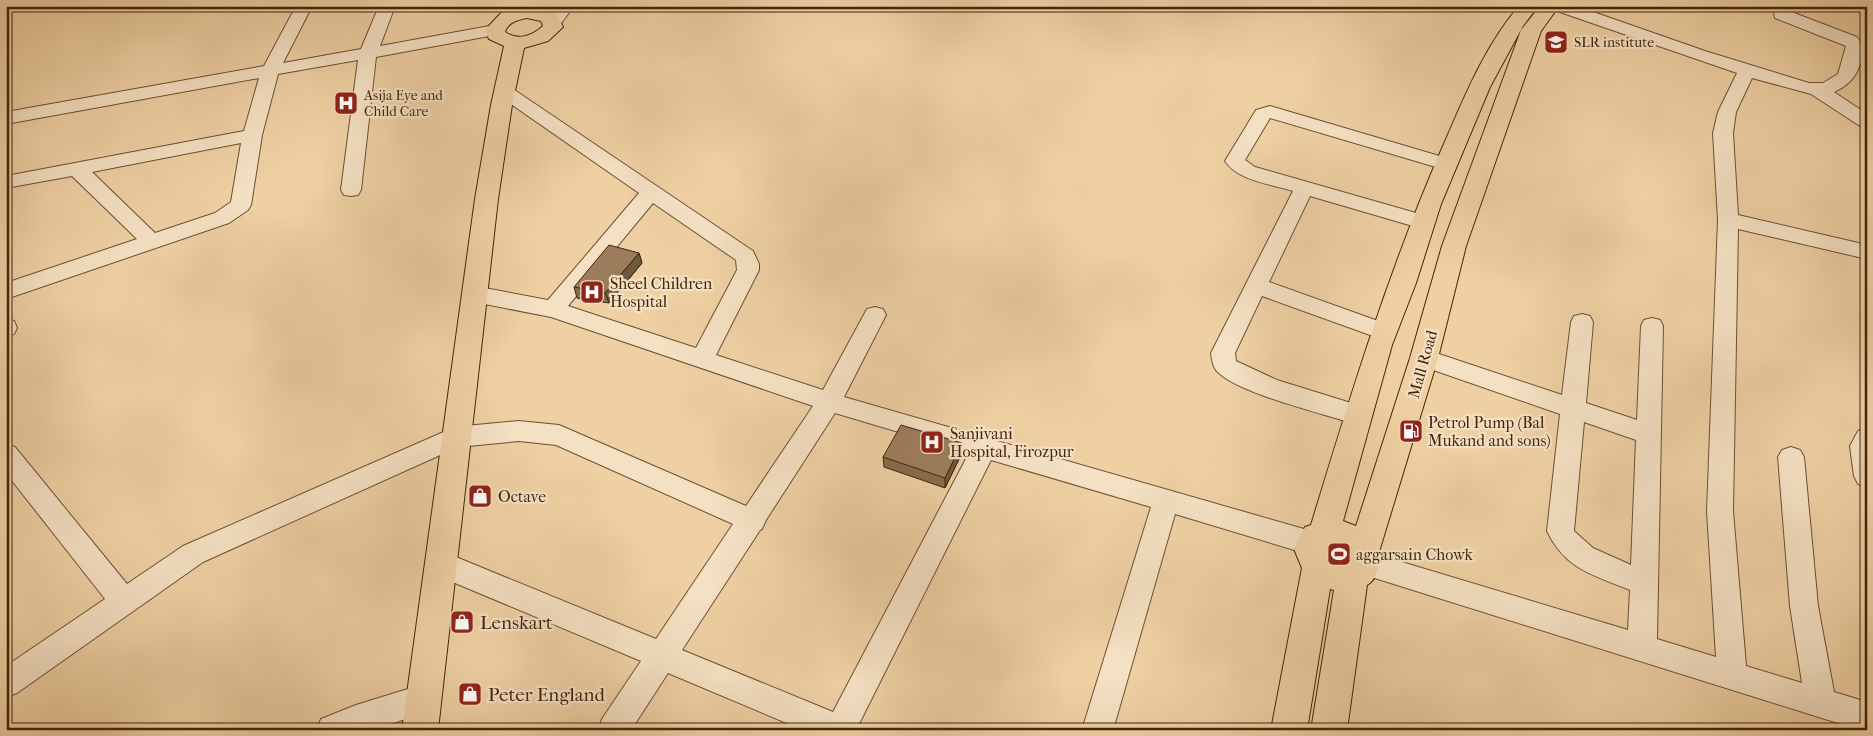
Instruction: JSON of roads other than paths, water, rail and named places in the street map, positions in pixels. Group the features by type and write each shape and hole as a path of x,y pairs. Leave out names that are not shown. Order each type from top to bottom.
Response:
{"main road":[{"path":"1289,730 1318,547 1384,332 1403,283 1423,222 1479,87 1514,24 1530,6"},
{"name":"Mall Road","path":"1329,730 1360,564 1424,358 1454,246 1532,30 1550,6"},
{"path":"536,12 544,14 553,22 549,32 543,37 507,24 536,12"},
{"path":"420,730 455,437 460,417 474,294 504,91 507,24"},
{"path":"1331,532 1347,536 1360,546 1360,564 1334,576 1318,547 1331,532"}],"street":[{"path":"6,291 222,218 237,209 241,205 252,134 270,71 304,6"},
{"path":"351,190 367,54 387,6"},
{"path":"553,22 566,6"},
{"path":"1560,6 1746,70 1818,90 1867,122"},
{"path":"1781,6 1781,14 1850,41 1855,46 1859,72 1826,89 1818,90"},
{"path":"6,118 367,54 507,24"},
{"path":"1732,677 1720,511 1728,220 1722,133 1728,112 1746,70"},
{"path":"504,91 745,256 748,270 702,359"},
{"path":"1423,222 1248,170 1235,161 1263,114 1278,113 1446,164"},
{"path":"6,182 252,134"},
{"path":"76,168 151,241"},
{"path":"1304,188 1223,353 1227,367 1247,378 1358,415"},
{"path":"553,309 651,192"},
{"path":"1728,220 1867,252"},
{"path":"1256,286 1384,332"},
{"path":"474,294 553,309 829,402 1318,547"},
{"path":"613,730 829,402 875,315"},
{"path":"1582,322 1560,531 1562,538 1583,556 1644,583"},
{"path":"1642,649 1652,326"},
{"path":"1424,358 1648,434"},
{"path":"6,684 193,554 455,437 519,431 559,435 752,521"},
{"path":"1867,438 1863,446 1867,476"},
{"path":"441,564 840,730 985,447"},
{"path":"6,454 16,484 124,602"},
{"path":"1791,457 1804,606 1821,704"},
{"path":"1097,730 1166,501"},
{"path":"1360,564 1867,717"},
{"path":"332,730 356,720 424,698"}],"place":[{"name":"SLR institute","path":"1556,42"},
{"name":"Asija Eye and Child Care","path":"346,103"},
{"name":"Sheel Children Hospital","path":"592,292"},
{"name":"Petrol Pump (Bal Mukand and sons)","path":"1411,431"},
{"name":"Sanjivani Hospital, Firozpur","path":"932,442"},
{"name":"Octave","path":"480,496"},
{"name":"aggarsain Chowk","path":"1339,554"},
{"name":"Lenskart","path":"462,622"},
{"name":"Peter England","path":"470,694"}]}
